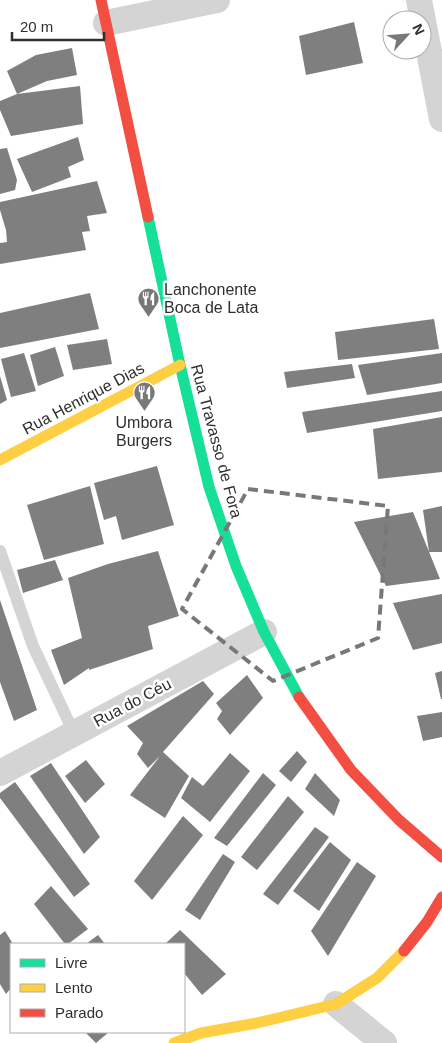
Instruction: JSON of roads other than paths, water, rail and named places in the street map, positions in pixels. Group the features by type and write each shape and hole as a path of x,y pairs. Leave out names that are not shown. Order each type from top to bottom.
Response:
{"main road":[{"name":"Rua Travasso de Fora","path":"103,12 180,366 209,487 236,566 264,632 302,703 351,770 399,820 442,857"},
{"name":"Rua Henrique Dias","path":"0,460 180,366"},
{"path":"174,1043 201,1033 336,1004 377,978 384,971 427,922 442,897"}],"street":[{"path":"103,12 217,0"},
{"path":"419,0 442,119"},
{"name":"Rua do Céu","path":"0,773 264,632"},
{"path":"336,1004 384,1043"}],"lane":[{"path":"0,551 33,646 74,732"}],"place":[{"name":"Lanchonente Boca de Lata","path":"148,317"},
{"name":"Umbora Burgers","path":"144,412"}]}
